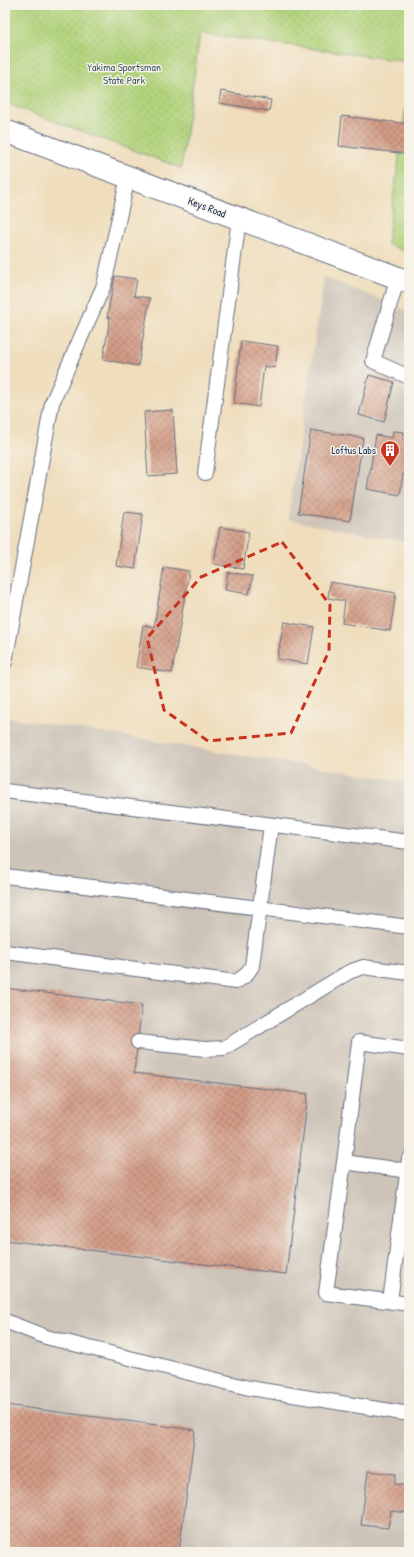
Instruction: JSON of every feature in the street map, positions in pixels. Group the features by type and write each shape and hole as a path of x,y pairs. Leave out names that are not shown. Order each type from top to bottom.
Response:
{"street":[{"name":"Keys Road","path":"5,131 403,280"}],"lane":[{"path":"5,662 52,403 104,285 128,177"},
{"path":"205,473 238,219"},
{"path":"403,280 373,361 409,377"},
{"path":"5,791 409,842"},
{"path":"5,952 236,982 246,975 252,966 271,825"},
{"path":"5,876 409,927"},
{"path":"138,1042 205,1049 224,1048 348,972 363,967 409,973"},
{"path":"409,1049 359,1042 326,1293 409,1304"},
{"path":"344,1162 408,1167 390,1301"},
{"path":"5,1320 46,1337 249,1388 409,1414"}],"highlighted area":[{"path":"282,542 330,605 329,651 291,733 208,741 164,710 147,638 201,577"}],"shaded area":[{"path":"324,277 409,311 409,543 288,519"},
{"path":"5,717 409,782 409,1552 5,1552"}],"green space":[{"name":"Yakima Sportsman State Park","path":"5,5 409,5 409,62 200,33 181,168 5,103"},
{"path":"409,85 409,253 387,244"}],"building":[{"path":"221,91 271,100 269,111 219,103"},
{"path":"342,116 409,124 408,154 339,146"},
{"path":"115,276 137,279 134,296 150,298 138,366 103,359 110,318 107,317"},
{"path":"241,341 278,346 275,368 264,366 259,407 234,403"},
{"path":"369,375 394,382 384,422 359,415"},
{"path":"173,410 177,474 148,476 144,412"},
{"path":"311,430 363,438 350,521 298,513"},
{"name":"Loftus Labs","path":"393,431 404,432 403,439 409,440 406,459 409,460 409,475 403,474 400,495 367,489 376,435 392,438"},
{"path":"124,512 143,514 135,569 116,566"},
{"path":"220,527 249,532 243,569 214,564"},
{"path":"164,567 189,571 172,673 136,667 143,625 154,627"},
{"path":"228,572 253,576 249,594 225,590"},
{"path":"330,582 396,593 390,631 342,623 345,601 328,598"},
{"path":"284,622 314,627 308,664 277,659"},
{"path":"5,988 142,1005 134,1073 308,1094 286,1274 5,1240"},
{"path":"5,1405 195,1430 179,1552 5,1551"},
{"path":"368,1471 396,1474 394,1484 409,1486 409,1513 391,1511 388,1528 361,1525"}],"place":[{"name":"Loftus Labs","path":"390,467"}]}
